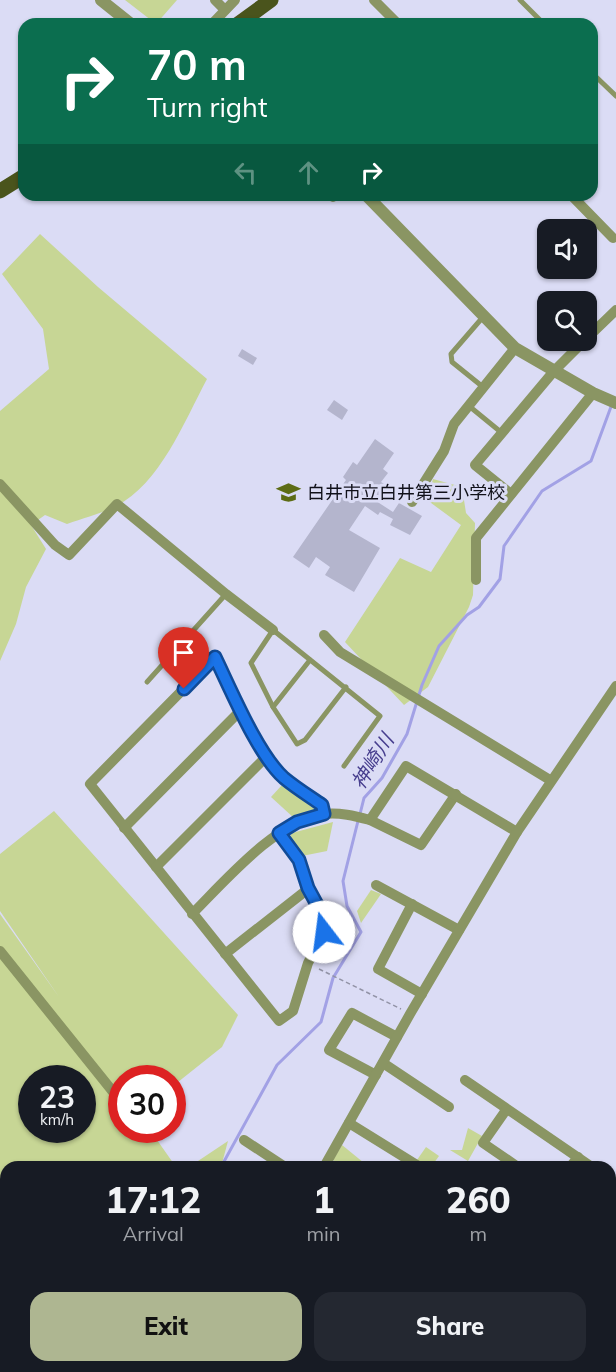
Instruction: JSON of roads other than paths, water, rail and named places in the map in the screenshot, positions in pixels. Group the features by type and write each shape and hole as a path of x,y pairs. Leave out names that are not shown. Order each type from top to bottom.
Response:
{"main road":[{"path":"246,18 271,0"},
{"path":"0,191 18,180"}],"street":[{"path":"101,0 124,18"},
{"path":"215,0 225,10"},
{"path":"218,18 235,0"},
{"path":"374,0 392,18"},
{"path":"372,201 515,348 593,393 616,403"},
{"path":"577,201 615,239"},
{"path":"597,329 616,310"},
{"path":"412,502 444,452 454,424 515,348"},
{"path":"511,494 475,465 554,371 575,351"},
{"path":"476,580 476,538 593,393"},
{"path":"0,484 55,545 69,555 117,504 273,630"},
{"path":"324,635 340,652 550,780"},
{"path":"279,833 299,860 308,888 321,912 324,932 308,963 293,1011 279,1021 90,784 215,657 267,756 283,777 322,805 324,814"},
{"path":"330,1161 382,1063 517,832 550,780 616,686"},
{"path":"124,828 241,710"},
{"path":"156,867 267,756"},
{"path":"370,820 406,766 517,832"},
{"path":"192,914 238,867 279,833 297,822 324,814 348,814 370,820 421,845 456,794"},
{"path":"376,885 459,930"},
{"path":"225,954 308,888"},
{"path":"412,904 378,969 422,994"},
{"path":"0,951 108,1086"},
{"path":"376,1075 329,1050 352,1013 397,1037"},
{"path":"382,1063 449,1107"},
{"path":"465,1080 584,1161"},
{"path":"507,1110 483,1143 509,1161"},
{"path":"349,1123 410,1161"},
{"path":"244,1140 276,1161"},
{"path":"575,1161 578,1157"}],"lane":[{"path":"520,0 538,18"},
{"path":"598,79 616,96"},
{"path":"483,387 452,362 451,354 484,316"},
{"path":"469,406 502,433"},
{"path":"147,682 226,594"},
{"path":"344,766 380,716 346,687 273,630 251,663 273,707 297,744 305,740 346,687"},
{"path":"273,707 310,660"}],"waterway":[{"name":"神崎川","path":"360,814 364,798 382,778 407,734 422,685 439,646 467,615 479,607 500,579 504,546 542,491 591,461 612,404"},
{"name":"神崎川","path":"224,1161 277,1065 321,1022 333,978 361,932 347,906 343,881 358,821"}],"place":[{"name":"白井市立白井第三小学校","path":"289,492"}]}
